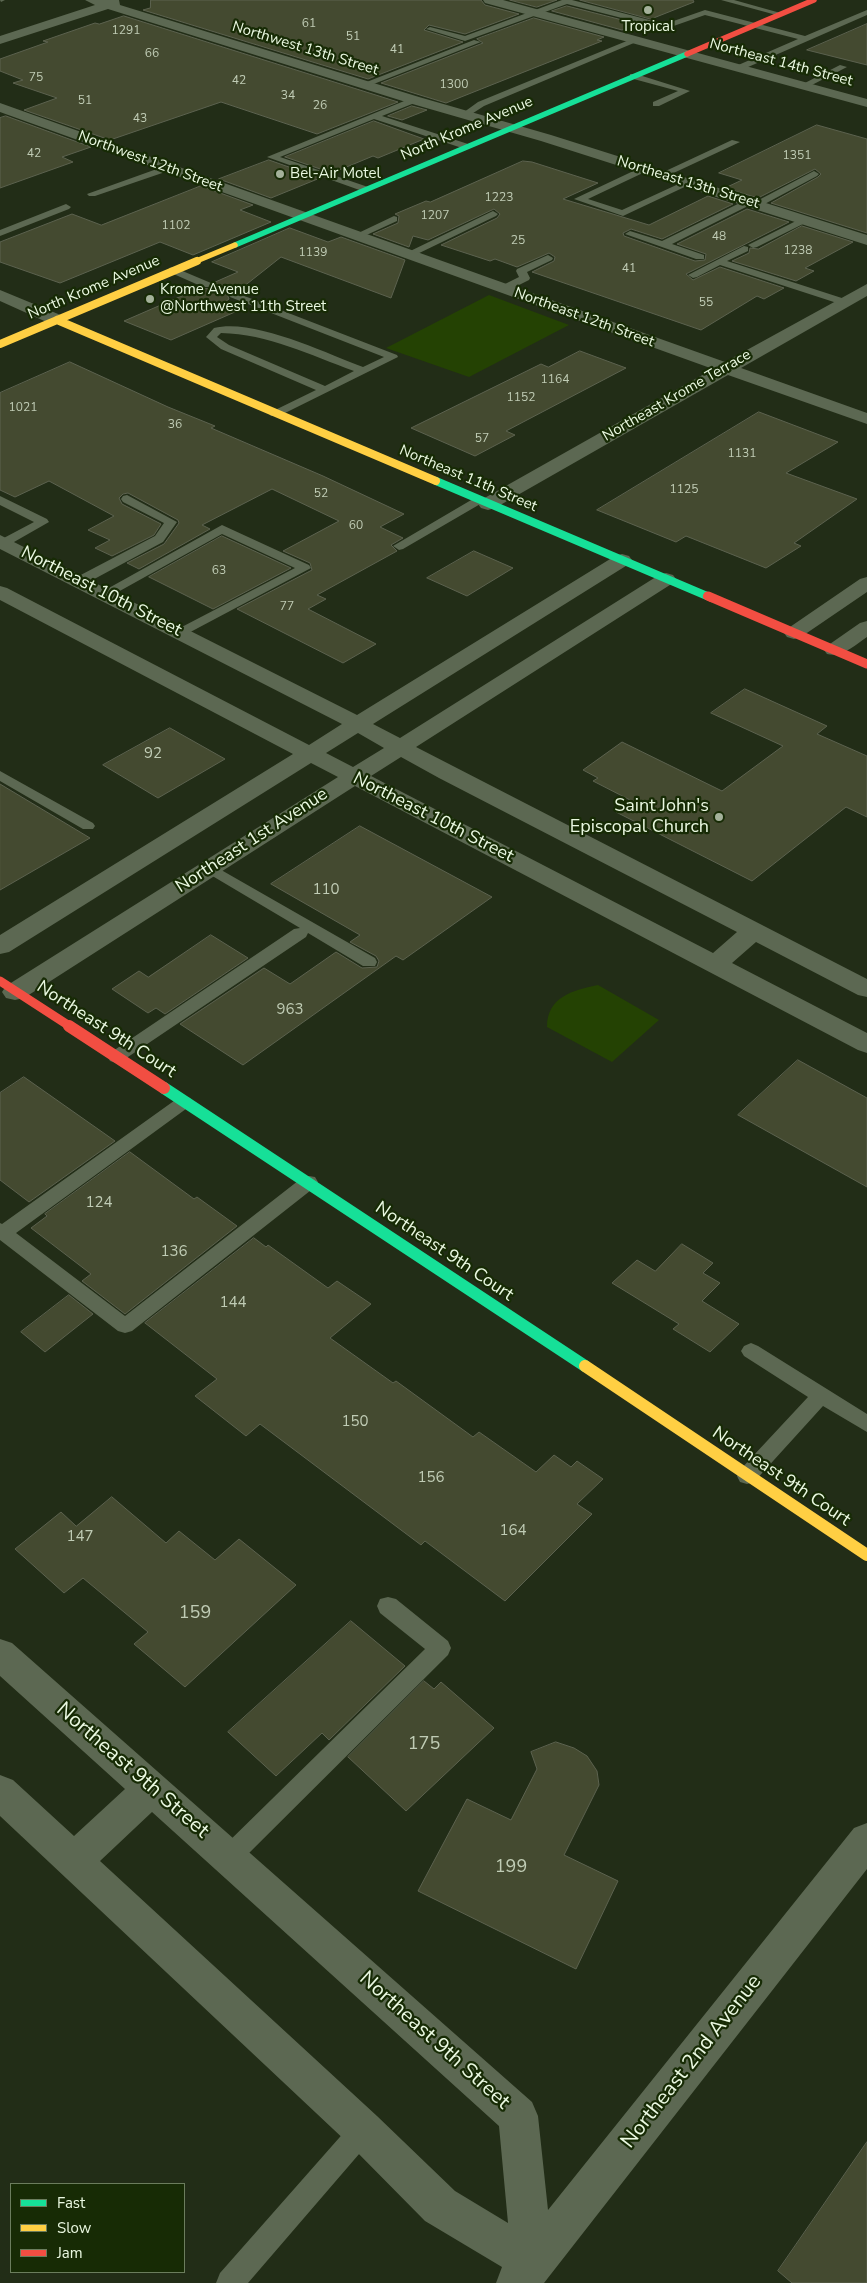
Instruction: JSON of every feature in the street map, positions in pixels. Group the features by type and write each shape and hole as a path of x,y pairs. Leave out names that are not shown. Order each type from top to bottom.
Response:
{"main road":[{"name":"North Krome Avenue","path":"0,344 813,0"},
{"name":"Northeast 11th Street","path":"57,320 867,664"},
{"name":"Northeast 9th Court","path":"8,986 309,1182 867,1555"}],"street":[{"path":"0,26 85,0"},
{"name":"Northwest 13th Street","path":"92,0 508,128"},
{"path":"0,40 125,0"},
{"name":"Northeast 14th Street","path":"489,0 867,104"},
{"name":"Northwest 12th Street","path":"0,107 301,216"},
{"name":"Northeast 13th Street","path":"508,128 867,240"},
{"name":"Northeast 12th Street","path":"301,216 867,419"},
{"name":"Northeast Krome Terrace","path":"483,502 867,289"},
{"path":"0,295 57,320"},
{"name":"Northeast 10th Street","path":"2,542 358,724 398,747 867,989"},
{"path":"0,946 622,560"},
{"name":"Northeast 1st Avenue","path":"8,986 209,868 666,579"},
{"path":"794,633 867,582"},
{"name":"Northeast 10th Street","path":"0,592 867,1044"},
{"path":"834,650 867,627"},
{"path":"714,965 754,930"},
{"name":"Northeast 9th Street","path":"0,1654 518,2116 525,2272"},
{"path":"73,1862 151,1789"},
{"path":"0,1792 363,2130 440,2206 525,2272"},
{"name":"Northeast 2nd Avenue","path":"525,2272 867,1840"}],"lane":[{"path":"725,0 780,14"},
{"path":"748,6 763,0"},
{"path":"363,84 541,15 567,1 665,28 705,12 806,39"},
{"path":"739,68 867,12"},
{"path":"430,29 466,39 541,15"},
{"path":"464,115 481,104 637,40"},
{"path":"803,86 843,67"},
{"path":"633,76 686,90 656,104"},
{"path":"365,189 272,157 414,100"},
{"path":"374,116 465,146"},
{"path":"662,175 735,142"},
{"path":"92,194 168,168"},
{"path":"644,169 580,199 623,213 688,183"},
{"path":"663,245 814,174"},
{"path":"0,233 66,207"},
{"path":"406,255 493,214"},
{"path":"357,236 394,219"},
{"path":"693,275 804,220"},
{"path":"630,234 700,257"},
{"path":"503,289 525,278 521,271 548,258"},
{"path":"719,262 844,302"},
{"path":"173,270 207,285"},
{"path":"234,295 393,357 275,414"},
{"path":"326,390 224,347 211,337 218,330 236,329 282,341 362,372"},
{"path":"80,582 159,539 171,522 127,499"},
{"path":"0,500 43,522 2,542"},
{"path":"399,546 483,502"},
{"path":"104,594 222,529 305,568 181,633"},
{"path":"0,775 88,826"},
{"path":"209,868 369,962"},
{"path":"116,1057 300,933"},
{"path":"184,1102 2,1231 125,1326 309,1182"},
{"path":"752,1351 867,1424"},
{"path":"747,1476 821,1396"},
{"path":"229,1857 440,1648 388,1606"},
{"path":"230,2283 363,2130"}],"green space":[{"path":"489,295 569,325 469,377 386,348"},
{"path":"598,985 659,1020 612,1062 547,1027 551,1008 563,997 579,989"}],"building":[{"path":"151,0 481,0 485,5 519,14 465,34 429,25 424,30 463,42 368,79 143,10 150,8"},
{"path":"510,0 557,0 537,7"},
{"name":"Tropical","path":"580,0 693,0 694,2 651,19"},
{"path":"567,6 638,24 622,30 552,11"},
{"path":"124,16 398,102 317,134 221,102 110,140 24,110 57,98 13,83 23,80 0,71 0,59 48,42 43,41 95,23 99,24"},
{"path":"534,18 604,37 597,40 602,41 446,103 381,83 483,43 477,39"},
{"path":"867,24 867,65 807,50"},
{"path":"412,106 427,110 402,120 388,116"},
{"path":"6,116 91,147 62,157 73,162 0,188 0,118"},
{"path":"374,121 424,139 378,158 373,156 332,173 285,157"},
{"path":"817,125 867,139 867,233 771,203 818,177 821,174 815,169 758,198 725,188 742,180 719,173"},
{"path":"269,160 320,178 271,198 219,179"},
{"path":"523,161 532,162 598,183 563,199 649,225 708,196 733,204 662,239 631,229 623,233 624,236 695,261 705,260 706,254 677,244 747,209 789,222 686,274 693,280 720,267 784,288 764,299 757,296 701,330 532,272 554,261 555,257 549,253 517,267 495,259 490,261 441,245 497,218 500,214 494,209 428,240 413,236 409,247 373,234 398,223 399,216 395,214 426,201 430,202"},
{"path":"201,186 253,205 240,210 271,222 193,255 160,242 60,283 0,262 0,242 72,214 101,225"},
{"path":"802,226 853,242 805,268 814,271 796,281 732,261 749,253 750,248 758,249"},
{"path":"290,228 328,242 341,237 405,260 391,298 281,257 238,291 233,290 227,294 229,299 225,302 244,308 171,340 124,321 200,288 211,289 214,286 213,283 238,272 212,262"},
{"path":"580,351 626,368 506,431 515,435 475,456 411,428 541,364 548,367"},
{"path":"70,362 168,407 215,426 211,428 323,476 404,514 380,527 403,538 391,545 397,551 317,595 326,599 308,609 376,644 343,663 237,609 312,570 310,563 283,551 339,521 272,489 202,525 210,529 139,569 127,563 164,544 179,523 178,520 128,493 123,494 119,498 122,504 161,524 154,535 112,556 95,548 110,540 88,530 114,516 49,481 15,497 0,490 0,393"},
{"path":"759,412 838,442 786,473 857,499 794,543 801,546 766,568 686,536 676,542 597,510"},
{"path":"222,536 291,568 213,609 149,577"},
{"path":"474,551 513,568 467,596 427,578"},
{"path":"745,689 827,726 817,734 867,756 867,817 846,807 752,881 616,812 632,801 593,781 598,778 583,770 622,742 722,791 783,746 711,713"},
{"path":"170,728 225,759 158,798 103,765"},
{"path":"0,784 90,838 0,890"},
{"path":"360,826 492,897 403,960 396,956 243,1065 180,1024 264,968 290,984 336,952 362,968 377,967 379,961 376,956 350,942 360,935 271,884"},
{"path":"211,935 248,958 165,1014 156,1008 148,1013 112,989 139,971 148,977"},
{"path":"798,1060 867,1098 867,1187 738,1115"},
{"path":"24,1077 115,1141 29,1202 0,1180 0,1093"},
{"path":"130,1152 194,1199 197,1197 237,1226 125,1314 82,1281 91,1274 31,1228 47,1216 45,1214"},
{"path":"254,1238 266,1247 268,1245 328,1288 337,1281 371,1304 330,1338 393,1383 396,1381 473,1437 479,1432 536,1472 554,1455 571,1467 577,1461 603,1479 577,1504 592,1514 505,1601 425,1541 421,1545 260,1424 246,1436 195,1396 217,1379 145,1323"},
{"path":"682,1244 713,1263 703,1273 720,1283 702,1301 739,1324 710,1352 673,1329 679,1324 612,1283 637,1260 655,1271"},
{"path":"69,1295 93,1314 45,1352 21,1332"},
{"path":"112,1497 166,1543 179,1531 215,1560 239,1539 296,1585 185,1687 134,1644 148,1632 83,1578 64,1593 15,1549 61,1512 76,1526"},
{"path":"351,1621 405,1666 329,1740 322,1733 276,1776 228,1732"},
{"path":"424,1681 434,1689 441,1682 494,1728 406,1811 348,1757"},
{"path":"556,1742 574,1748 587,1756 597,1771 599,1785 564,1855 618,1881 576,1969 418,1891 467,1799 511,1820 537,1769 531,1752"},
{"path":"867,2142 867,2283 792,2283 778,2271"}],"traffic: fast":[{"path":"235,245 687,54"},
{"path":"436,481 707,596"},
{"path":"164,1088 585,1366"}],"traffic: slow":[{"path":"0,344 235,245"},
{"path":"57,320 436,481"},
{"path":"585,1366 867,1555"}],"traffic: jam":[{"path":"687,54 814,0"},
{"path":"707,596 867,664"},
{"path":"0,981 164,1088"}],"place":[{"name":"Tropical","path":"648,10"},
{"name":"Bel-Air Motel","path":"280,174"},
{"name":"Krome Avenue @Northwest 11th Street","path":"150,299"},
{"name":"Saint John's Episcopal Church","path":"719,817"}]}
